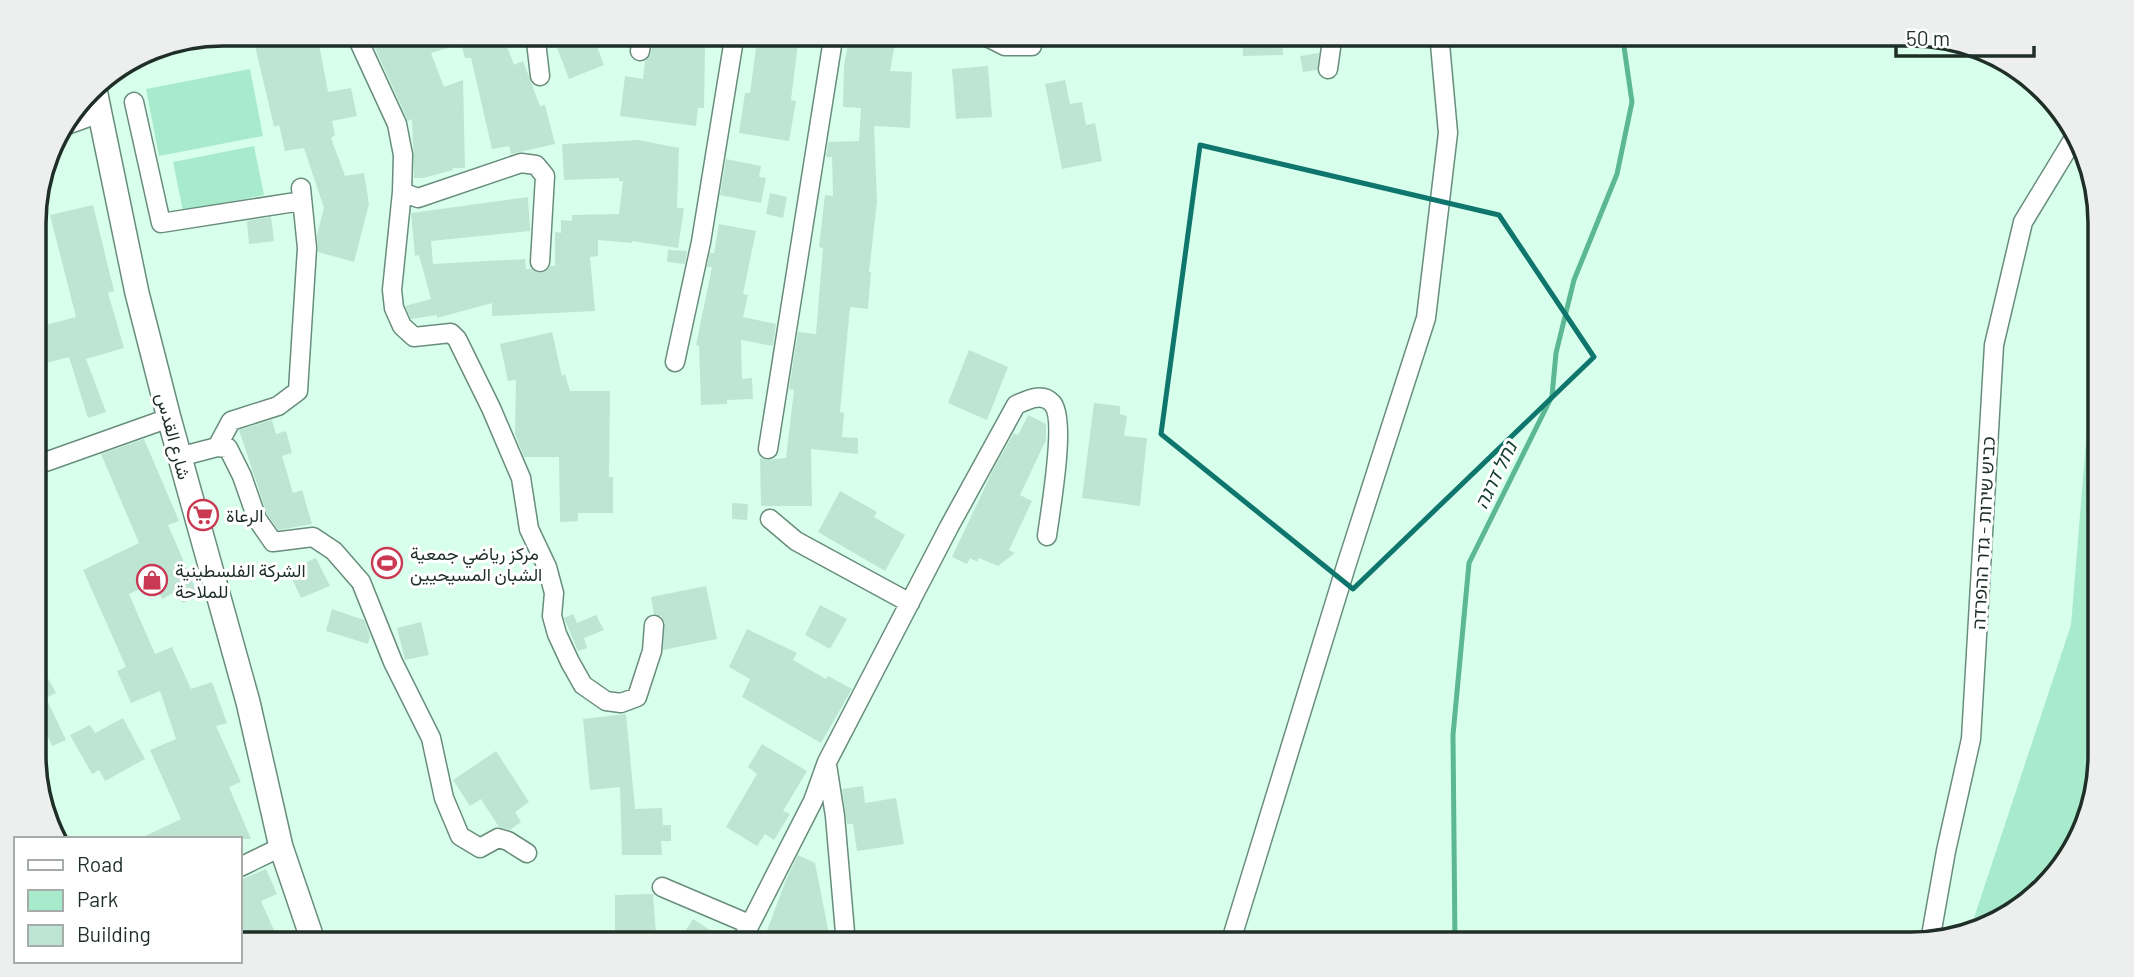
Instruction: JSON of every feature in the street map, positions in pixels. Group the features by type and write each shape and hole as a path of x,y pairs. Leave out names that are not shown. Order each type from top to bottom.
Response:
{"main road":[{"name":"شارع القدس","path":"97,98 137,293 248,702 281,847 310,932"}],"street":[{"path":"361,46 397,124 403,155 392,290 394,308 402,326 414,337 451,333 457,339 521,478 529,529 547,567 554,593 552,616 557,634 583,685 606,701 621,703 637,697 652,651 654,625"},
{"path":"537,46 540,76"},
{"path":"675,362 701,242 733,46"},
{"path":"768,449 832,46"},
{"path":"1006,46 1032,46"},
{"path":"1328,69 1331,46"},
{"path":"1234,931 1426,318 1448,133 1440,46"},
{"path":"134,102 161,223 301,195 307,248 298,391 278,406 231,421 217,447"},
{"path":"78,121 100,113"},
{"name":"כביש שירות - גדר ההפרדה","path":"1932,930 1971,739 1994,345 2023,222 2070,145"},
{"path":"402,192 418,198 521,163 536,165 545,176 540,262"},
{"path":"746,932 813,801 827,762 910,603 1016,405 1029,398 1041,397 1051,402 1058,415 1059,433 1047,536"},
{"path":"46,462 169,418"},
{"path":"180,457 217,447 228,448 242,476 257,519 273,542 313,537 334,551 361,582 393,662 431,738 444,798 460,836 480,848 498,838 527,853"},
{"path":"770,519 796,541 910,603"},
{"path":"827,762 835,816 845,932"},
{"path":"242,866 281,847"},
{"path":"662,887 749,925"}],"highlighted area":[{"path":"1200,145 1499,215 1594,357 1353,589 1161,434"}],"green space":[{"path":"250,69 263,136 159,156 146,89"},
{"path":"254,146 264,195 183,211 173,162"},
{"path":"2088,417 2088,766 2085,789 2065,843 2037,880 2000,908 1973,920 2071,625"}],"building":[{"path":"255,46 319,46 328,92 351,88 357,116 332,121 335,135 331,138 345,176 364,173 369,204 354,262 318,252 317,235 324,208 304,148 285,151 279,125 274,127"},
{"path":"374,46 454,46 431,53 444,87 463,80 465,168 453,168 423,178 414,178 412,119 408,121"},
{"path":"462,46 507,46 514,65 523,61 540,106 545,105 555,144 511,154 509,146 492,149 471,58 465,58"},
{"path":"556,46 597,46 604,65 569,79"},
{"path":"652,46 705,46 704,108 698,108 696,126 620,116 625,76 643,79 645,61 651,54"},
{"path":"756,46 798,46 791,100 796,101 789,141 739,133 745,93 750,93"},
{"path":"848,46 895,46 890,71 912,72 910,128 874,126 877,202 869,272 868,309 850,307 840,412 844,413 842,437 858,438 858,454 811,449 812,506 761,506 760,458 786,458 794,390 789,389 798,332 816,334 823,248 819,247 825,195 833,196 832,157 826,157 828,142 859,141 861,108 843,107 844,66"},
{"path":"1243,46 1283,46 1283,55 1243,56"},
{"path":"1319,53 1317,70 1303,72 1300,56"},
{"path":"988,66 992,117 956,119 952,69"},
{"path":"1065,80 1070,104 1082,102 1086,125 1095,123 1102,161 1062,169 1045,84"},
{"path":"639,140 679,148 677,208 684,208 678,248 632,241 598,240 598,256 590,257 595,311 492,316 492,303 437,318 437,315 411,319 405,306 431,299 419,255 415,256 411,213 528,197 530,231 431,241 433,264 525,259 526,269 544,272 550,266 555,266 555,232 561,233 561,220 572,221 572,215 619,214 623,181 619,181 619,178 564,180 562,144"},
{"path":"726,159 761,166 759,177 766,178 761,203 720,195"},
{"path":"770,193 787,197 783,218 766,214"},
{"path":"93,205 114,291 108,293 124,348 86,359 106,412 88,418 69,357 46,363 46,325 76,317 50,215"},
{"path":"271,217 274,241 249,244 247,221"},
{"path":"719,224 756,231 743,294 748,295 743,317 776,324 773,346 741,340 742,379 752,378 753,399 701,405 699,346 696,345 712,267 707,267 710,253 714,253"},
{"path":"668,250 687,251 685,264 667,262"},
{"path":"552,332 562,376 565,374 570,391 610,391 609,477 613,477 613,513 578,513 578,521 560,522 559,457 524,457 515,434 516,380 508,381 500,344"},
{"path":"969,350 1008,367 987,420 948,403"},
{"path":"1094,403 1120,406 1120,414 1127,416 1124,436 1147,438 1140,506 1082,498"},
{"path":"1028,415 1046,424 1046,440 1020,495 1032,501 1009,550 1015,553 998,566 979,558 977,562 970,558 967,564 952,557 993,470 1014,433 1018,435"},
{"path":"272,420 276,434 286,431 292,453 282,456 293,493 302,490 312,524 278,530 267,514 239,430"},
{"path":"144,439 179,521 168,525 199,597 182,603 177,591 162,599 155,582 129,594 155,654 172,647 191,689 212,682 227,723 216,726 241,782 229,787 251,839 143,837 181,819 150,750 176,739 160,691 131,703 117,671 126,667 83,570 139,543 101,454"},
{"path":"840,491 877,512 874,517 905,535 885,571 818,532"},
{"path":"732,503 748,504 747,520 732,519"},
{"path":"316,558 330,586 301,598 288,570"},
{"path":"706,586 717,639 663,650 664,621 661,616 654,614 651,597"},
{"path":"820,605 847,619 830,649 805,635"},
{"path":"332,609 364,620 370,636 368,644 326,631"},
{"path":"573,614 577,623 596,615 604,630 584,638 587,648 578,651 564,618"},
{"path":"421,622 429,655 405,660 397,628"},
{"path":"747,629 797,653 793,660 826,679 828,676 852,689 821,743 742,697 750,679 729,667"},
{"path":"46,674 56,693 46,698"},
{"path":"46,698 66,740 52,746 46,733"},
{"path":"626,714 635,809 662,808 663,825 671,825 671,841 661,841 662,855 622,855 620,787 590,790 583,719"},
{"path":"123,718 145,759 105,781 99,770 92,774 70,735 90,725 95,733"},
{"path":"762,744 807,771 783,811 790,814 774,840 765,834 757,846 726,827 757,774 748,767"},
{"path":"496,751 529,802 515,812 521,822 510,830 499,827 481,799 470,806 453,780"},
{"path":"863,786 865,803 896,798 904,844 857,851 853,824 847,824 842,789"},
{"path":"798,855 815,863 829,932 767,932"},
{"path":"266,869 277,894 261,901 275,932 242,932 242,879"},
{"path":"653,894 656,932 615,932 615,895"},
{"path":"693,919 712,932 685,932"}],"waterway":[{"name":"נחל דרגה","path":"1455,931 1453,735 1469,563 1552,396 1556,353 1574,280 1617,174 1632,102 1624,46"}],"place":[{"name":"الرعاة","path":"203,515"},
{"name":"مركز رياضي جمعية الشبان المسيحيين","path":"387,563"},
{"name":"الشركة الفلسطينية للملاحة","path":"152,580"}]}
